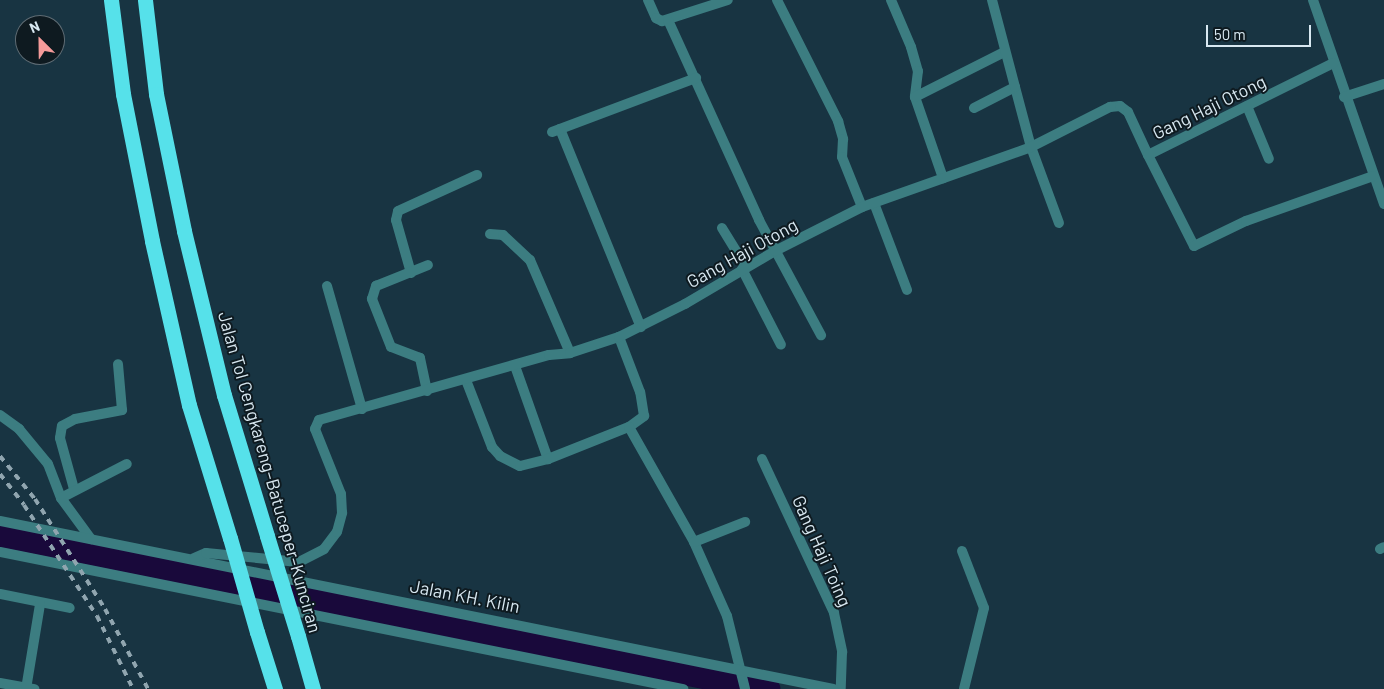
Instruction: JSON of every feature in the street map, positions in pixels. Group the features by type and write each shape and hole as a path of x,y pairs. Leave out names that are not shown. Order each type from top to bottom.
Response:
{"highway":[{"path":"111,0 123,94 154,250 189,405 275,689"},
{"name":"Jalan Tol Cengkareng–Batuceper–Kunciran","path":"145,0 156,94 184,232 224,395 313,689"}],"street":[{"path":"648,0 656,18 668,20 728,0"},
{"path":"777,0 838,121 843,139 842,157 862,207"},
{"path":"891,0 918,71 915,97 943,178"},
{"path":"992,0 1030,147 1059,223"},
{"path":"1313,0 1344,97 1384,204"},
{"path":"668,20 775,251 822,335"},
{"path":"915,97 1004,52"},
{"name":"Gang Haji Otong","path":"194,558 206,553 299,562 324,550 336,532 342,513 341,494 315,425 319,420 362,410 515,366 570,353 619,337 641,327 775,251 862,207 1030,147 1115,106 1128,112 1148,155 1333,63"},
{"path":"641,327 556,130 696,78"},
{"path":"1344,97 1384,84"},
{"path":"974,108 1015,87"},
{"path":"1246,106 1269,159"},
{"path":"1148,155 1194,246 1254,218 1373,176"},
{"path":"411,273 396,220 398,210 477,175"},
{"path":"874,203 906,290"},
{"path":"722,228 744,268 781,345"},
{"path":"490,234 503,235 530,260 570,353"},
{"path":"427,391 420,358 391,347 372,299 376,286 428,265"},
{"path":"327,286 362,410"},
{"path":"466,380 492,447 500,456 520,466 548,460 629,427 644,416 643,405 619,337"},
{"path":"74,490 60,438 62,426 76,419 122,410 118,364"},
{"path":"515,366 548,460"},
{"path":"0,415 19,429 48,464 61,498 91,539"},
{"path":"629,427 694,542 727,616 745,689"},
{"name":"Gang Haji Toing","path":"762,459 834,613 842,652 841,689"},
{"path":"61,498 127,464"},
{"name":"Jalan KH. Kilin","path":"0,521 194,558 740,672 832,689"},
{"path":"694,542 745,522"},
{"path":"962,551 984,608 964,689"},
{"path":"0,552 75,565 683,689"},
{"path":"0,594 40,604 70,608"},
{"path":"0,683 29,689 40,604"}],"waterway":[{"path":"0,534 767,689"}],"railway":[{"path":"0,456 35,499 105,609 148,689"},
{"path":"0,474 24,505 97,616 133,689"}]}
